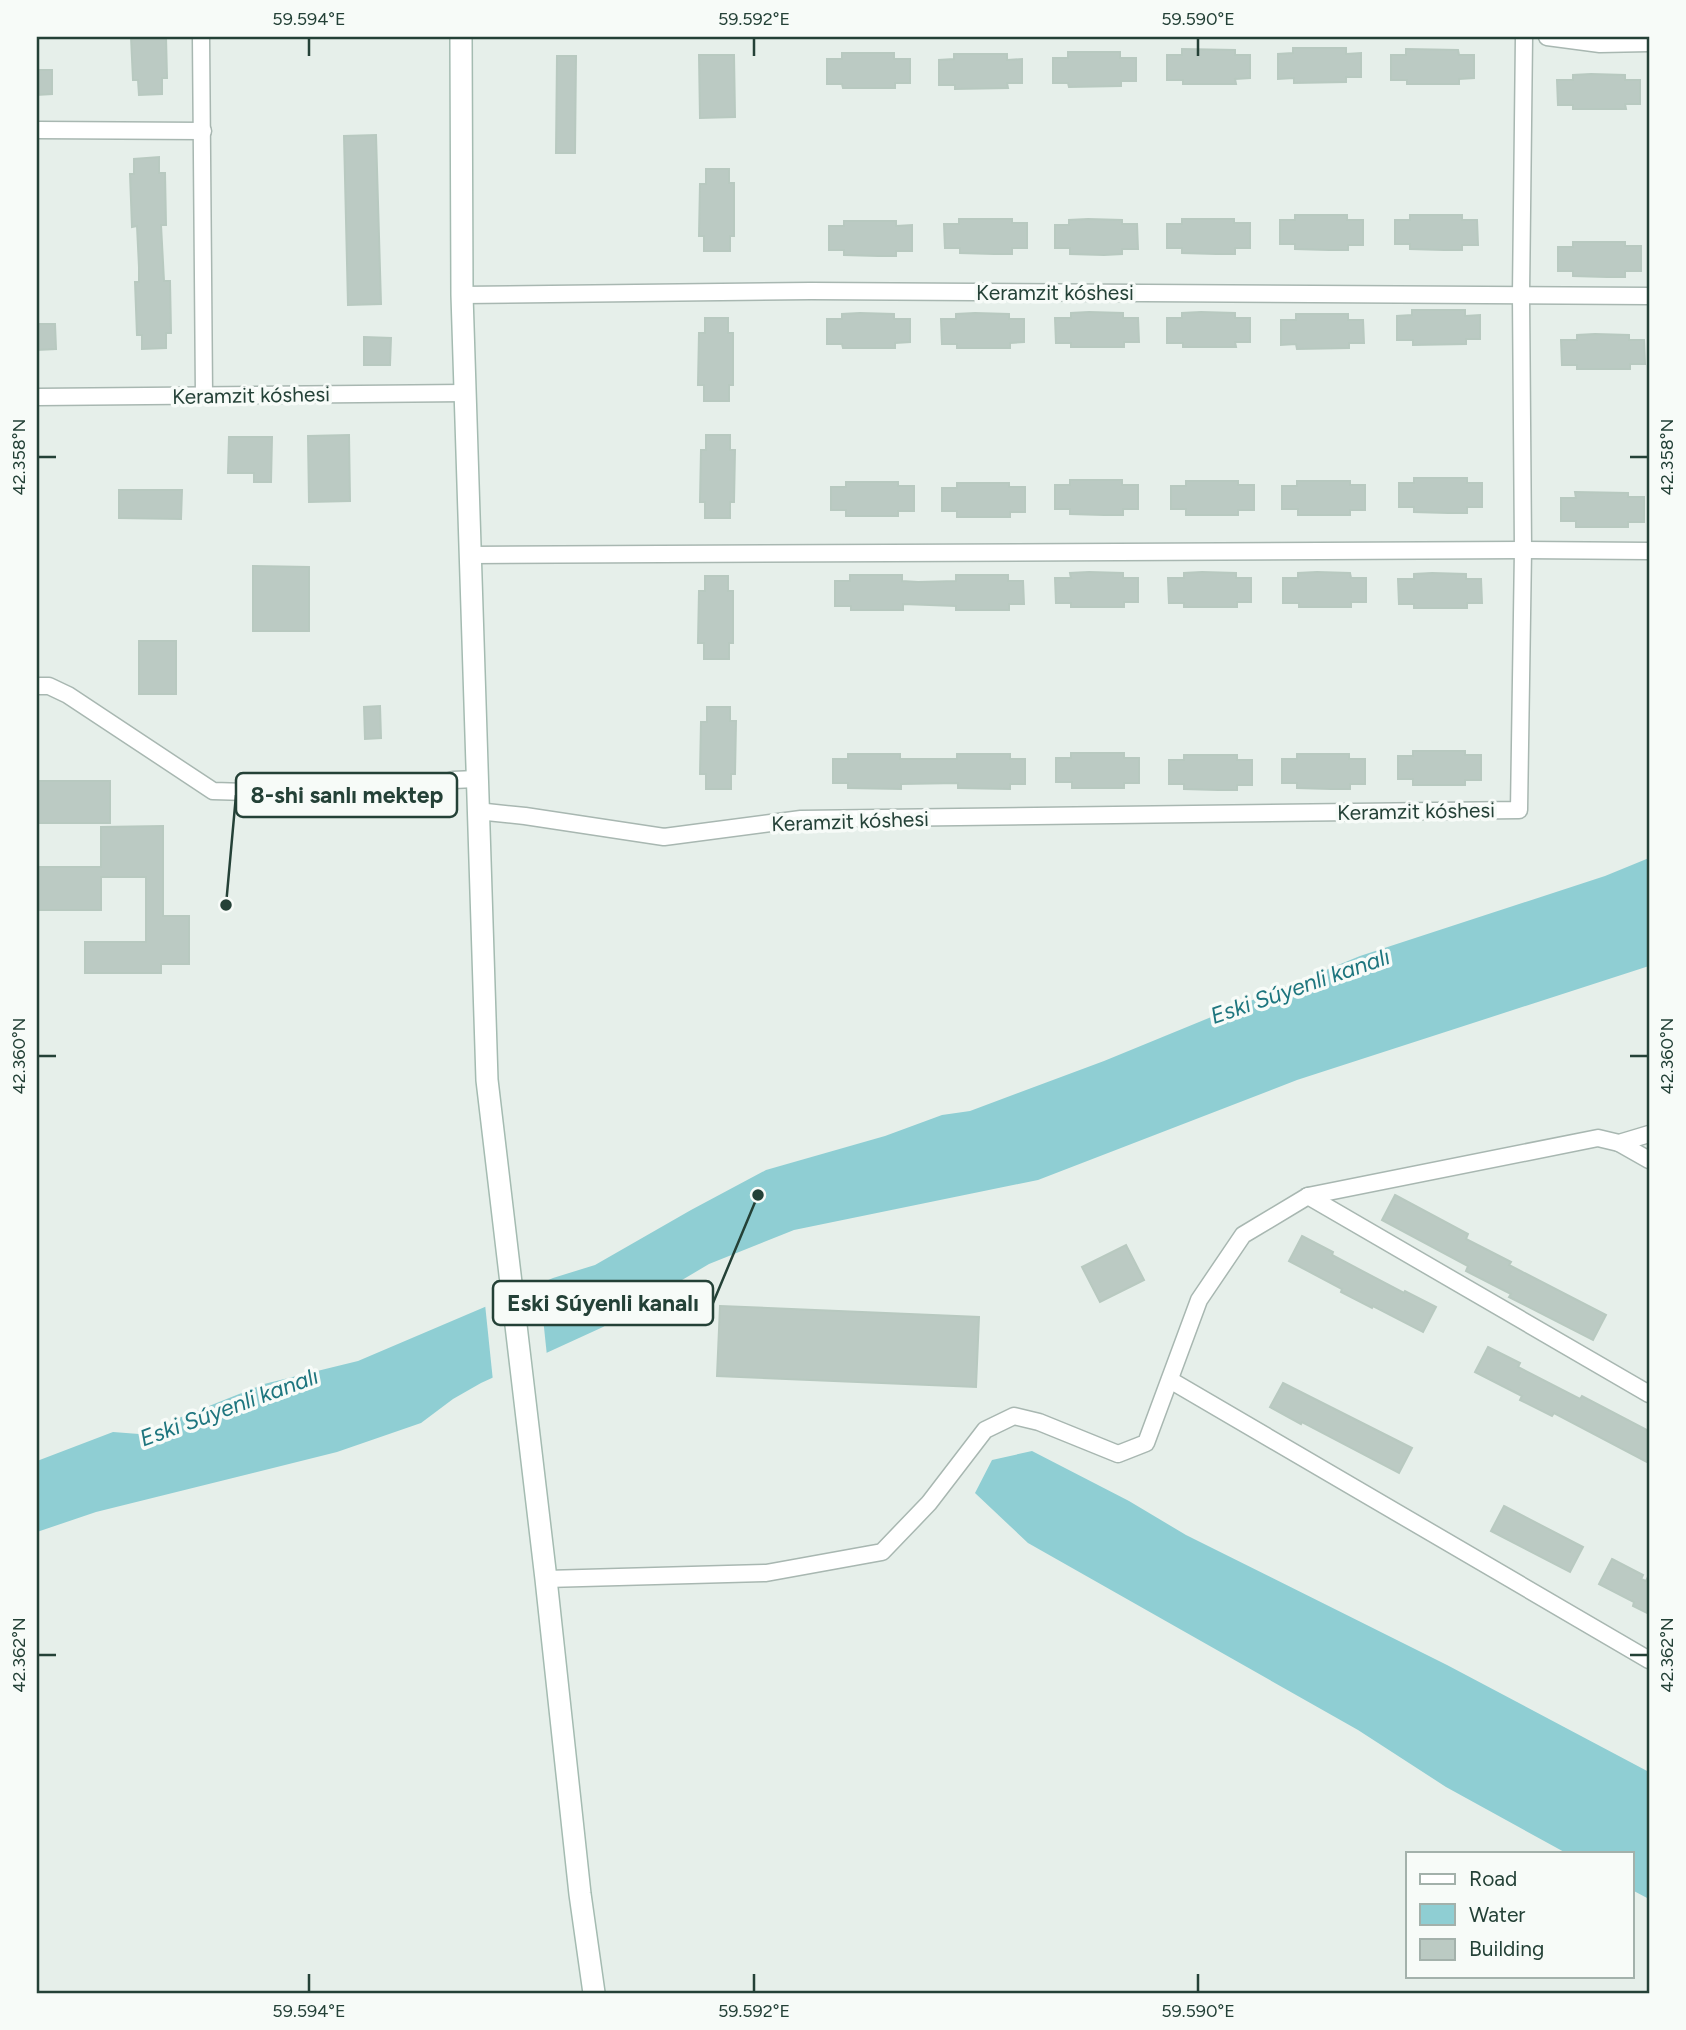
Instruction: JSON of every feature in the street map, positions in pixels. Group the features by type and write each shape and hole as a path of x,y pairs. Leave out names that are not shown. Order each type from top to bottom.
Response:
{"street":[{"path":"201,37 204,395"},
{"path":"460,37 462,295 487,1080 594,1993"},
{"path":"1523,550 1521,295 1524,37"},
{"path":"1547,37 1600,44 1649,43"},
{"path":"37,130 203,131"},
{"name":"Keramzit kóshesi","path":"462,295 797,291 1649,296"},
{"name":"Keramzit kóshesi","path":"37,397 465,393"},
{"name":"Keramzit kóshesi","path":"477,811 664,837 801,819 1519,810 1523,550"},
{"path":"470,555 1649,551"},
{"path":"37,686 49,686 68,695 213,791 400,796 453,780 476,779"},
{"path":"1619,1143 1649,1134"},
{"path":"546,1579 766,1573 882,1552 929,1503 985,1430 1014,1416 1039,1422 1118,1454 1146,1443 1199,1300 1243,1235 1308,1196 1598,1138 1619,1143 1649,1160"},
{"path":"1308,1196 1649,1394"},
{"path":"1170,1380 1649,1660"}],"water":[{"path":"1649,858 1649,966 1297,1080 1038,1180 794,1230 709,1264 603,1327 481,1383 453,1399 421,1423 337,1452 96,1512 37,1532 37,1461 113,1432 139,1434 264,1384 358,1361 553,1278 595,1265 766,1170 885,1136 942,1115 970,1111 1104,1061 1360,956 1605,876"},
{"path":"1032,1451 1129,1501 1186,1535 1447,1665 1649,1772 1649,1899 1634,1891 1634,1852 1564,1852 1446,1787 1358,1730 1028,1543 975,1493 992,1460"}],"pier":[{"path":"539,1280 547,1356 493,1381 485,1304"}],"building":[{"path":"131,37 166,37 167,78 162,78 162,94 139,95 138,80 133,80"},
{"path":"1293,48 1346,48 1346,54 1361,53 1361,77 1346,77 1346,82 1294,83 1294,78 1278,79 1278,54 1293,53"},
{"path":"1182,49 1235,50 1235,55 1250,55 1250,78 1235,79 1236,84 1183,84 1183,80 1167,80 1167,55 1182,55"},
{"path":"1406,49 1458,50 1459,55 1474,55 1474,78 1459,79 1459,84 1407,84 1407,80 1391,80 1391,55 1406,55"},
{"path":"1068,52 1120,52 1120,58 1136,58 1136,81 1121,81 1121,86 1069,87 1068,83 1053,83 1053,58 1068,58"},
{"path":"842,53 894,53 894,59 910,59 910,83 895,83 895,88 843,88 842,84 827,84 827,59 842,59"},
{"path":"954,54 1007,54 1007,60 1022,59 1022,83 1007,83 1008,88 955,89 955,85 939,85 939,60 954,59"},
{"path":"699,55 734,55 735,117 700,118"},
{"path":"557,56 576,56 575,153 556,153"},
{"path":"37,70 52,70 52,94 37,95"},
{"path":"1573,75 1625,75 1625,80 1640,80 1640,104 1625,104 1626,109 1573,109 1573,105 1558,105 1557,80 1573,80"},
{"path":"376,135 381,304 348,305 344,136"},
{"path":"159,157 159,173 165,173 166,225 161,225 164,281 170,281 171,333 166,333 166,348 142,349 142,335 137,335 135,282 139,282 139,267 137,226 132,227 130,174 134,174 134,159"},
{"path":"706,169 729,169 729,183 734,183 734,236 730,236 730,251 704,251 704,236 699,236 700,184 706,184"},
{"path":"1295,215 1347,215 1347,220 1363,220 1363,245 1348,245 1348,250 1329,250 1295,249 1295,244 1280,244 1280,220 1295,220"},
{"path":"1410,215 1462,215 1462,220 1477,220 1478,245 1462,245 1462,250 1444,250 1410,249 1410,244 1395,244 1395,220 1410,220"},
{"path":"959,219 1012,219 1012,223 1027,223 1027,248 1012,248 1012,254 994,254 960,253 960,248 945,248 944,224 959,224"},
{"path":"1182,219 1234,219 1234,223 1250,223 1250,248 1235,248 1235,254 1216,254 1182,253 1182,248 1167,248 1167,224 1182,224"},
{"path":"1069,220 1122,220 1122,224 1137,224 1138,249 1122,249 1122,254 1104,255 1070,254 1070,248 1055,248 1055,225 1069,225"},
{"path":"844,221 896,221 896,226 912,225 912,251 896,251 896,256 878,256 844,255 844,250 829,250 829,226 844,226"},
{"path":"1573,242 1625,242 1625,246 1641,246 1641,271 1625,271 1625,277 1607,277 1573,276 1573,271 1558,271 1558,247 1573,247"},
{"path":"1412,310 1465,310 1465,316 1480,315 1480,339 1466,339 1466,344 1413,345 1413,340 1397,340 1397,316 1412,315"},
{"path":"1071,313 1123,313 1123,318 1138,318 1139,342 1124,342 1124,347 1071,347 1071,343 1056,343 1055,318 1071,318"},
{"path":"1182,313 1235,313 1235,318 1250,318 1250,342 1235,342 1236,347 1183,347 1183,343 1167,343 1167,318 1182,318"},
{"path":"842,314 894,314 894,319 910,319 910,342 895,343 895,348 843,348 842,344 827,344 827,319 842,319"},
{"path":"956,314 1009,314 1009,319 1024,319 1024,342 1010,343 1010,348 957,348 957,344 942,344 941,319 956,319"},
{"path":"1296,314 1348,314 1348,320 1363,320 1364,343 1349,343 1349,348 1297,349 1296,344 1281,345 1281,320 1296,320"},
{"path":"705,318 728,318 728,333 733,333 733,385 729,385 729,401 704,401 704,385 698,385 699,333 705,333"},
{"path":"37,324 55,324 56,349 37,350"},
{"path":"1577,335 1629,335 1629,340 1644,340 1645,364 1630,364 1630,369 1577,369 1577,365 1562,365 1561,340 1577,340"},
{"path":"364,337 391,338 390,365 364,365"},
{"path":"349,435 350,501 309,502 308,436"},
{"path":"706,435 730,435 730,450 735,450 734,502 730,502 730,518 705,518 705,502 700,502 701,450 706,450"},
{"path":"229,437 272,437 271,482 254,482 254,473 228,473"},
{"path":"1414,478 1467,478 1467,483 1482,483 1482,507 1467,507 1467,513 1448,513 1414,512 1414,507 1399,507 1399,483 1414,483"},
{"path":"1070,480 1122,480 1122,485 1138,485 1138,509 1123,509 1123,515 1104,515 1070,514 1070,509 1055,509 1055,485 1070,485"},
{"path":"1186,481 1238,481 1238,485 1254,485 1254,510 1238,510 1238,515 1186,515 1186,509 1171,509 1171,486 1186,486"},
{"path":"1297,481 1350,481 1350,485 1365,485 1365,510 1350,510 1350,515 1298,515 1298,509 1282,509 1282,486 1297,486"},
{"path":"846,482 898,482 898,486 914,486 914,511 898,511 898,516 846,516 846,510 831,510 831,487 846,487"},
{"path":"957,483 1009,483 1009,487 1025,487 1025,512 1010,512 1010,517 957,517 957,511 942,511 942,488 957,488"},
{"path":"119,490 182,490 181,519 119,518"},
{"path":"1575,492 1628,493 1628,497 1644,497 1644,522 1628,522 1628,527 1576,527 1576,521 1561,521 1561,498 1576,498"},
{"path":"253,566 309,567 309,631 253,631"},
{"path":"1070,573 1123,573 1123,578 1138,578 1138,602 1124,602 1124,607 1071,607 1071,603 1056,603 1055,578 1071,578"},
{"path":"1184,573 1236,573 1236,578 1251,578 1251,602 1237,602 1237,607 1184,607 1184,603 1169,603 1168,578 1184,578"},
{"path":"1298,573 1350,573 1351,578 1366,578 1366,602 1351,602 1351,607 1299,607 1299,603 1283,603 1283,578 1298,578"},
{"path":"1414,574 1466,574 1466,579 1481,579 1482,603 1467,603 1467,608 1414,608 1414,604 1399,604 1398,579 1414,579"},
{"path":"850,575 902,575 902,581 918,582 956,581 956,575 1008,575 1008,581 1023,581 1024,604 1009,604 1009,610 956,610 956,606 903,604 903,610 851,610 851,606 835,606 835,581 850,581"},
{"path":"705,576 728,576 728,591 733,591 733,643 729,643 729,659 704,659 704,643 698,643 699,591 705,591"},
{"path":"139,641 176,641 176,694 139,694"},
{"path":"380,706 381,738 365,739 364,707"},
{"path":"707,707 730,707 730,721 736,721 735,774 731,774 731,789 706,789 706,774 700,774 701,722 707,722"},
{"path":"1413,751 1465,751 1465,755 1481,755 1481,780 1465,780 1465,785 1413,785 1413,779 1398,779 1398,756 1413,756"},
{"path":"1071,753 1124,753 1124,758 1139,758 1139,783 1124,783 1124,788 1072,788 1072,782 1056,782 1056,758 1071,758"},
{"path":"848,754 900,754 900,759 957,759 957,754 1010,754 1010,759 1025,759 1025,784 1010,784 1010,789 958,788 958,783 901,784 901,789 848,788 848,783 833,783 833,759 848,759"},
{"path":"1297,754 1349,754 1349,759 1365,759 1365,784 1350,784 1350,789 1331,789 1297,788 1297,783 1282,783 1282,759 1297,759"},
{"path":"1184,755 1237,755 1237,760 1252,760 1252,785 1237,785 1237,790 1218,790 1184,789 1184,784 1169,784 1169,760 1184,760"},
{"path":"37,781 110,781 110,823 37,823"},
{"path":"163,826 163,916 189,916 189,964 161,964 161,973 85,973 85,942 146,942 146,877 101,877 101,910 37,910 37,867 101,867 101,827"},
{"path":"1395,1195 1468,1234 1466,1239 1511,1262 1509,1265 1606,1315 1593,1340 1509,1297 1511,1294 1466,1271 1468,1266 1382,1220"},
{"path":"1302,1236 1333,1252 1332,1255 1436,1307 1423,1332 1341,1292 1342,1289 1289,1261"},
{"path":"1126,1245 1144,1280 1100,1302 1082,1267"},
{"path":"720,1306 979,1317 976,1387 717,1376"},
{"path":"1488,1347 1520,1363 1518,1367 1649,1431 1649,1463 1554,1413 1552,1416 1520,1400 1522,1396 1475,1372"},
{"path":"1283,1383 1412,1448 1399,1473 1270,1407"},
{"path":"1504,1506 1583,1547 1570,1572 1491,1531"},
{"path":"1612,1559 1643,1575 1641,1579 1646,1581 1649,1575 1649,1614 1633,1606 1634,1602 1599,1584"}],"place":[{"name":"8-shi sanlı mektep","path":"226,905"},
{"name":"Eski Súyenli kanalı","path":"758,1195"}]}
